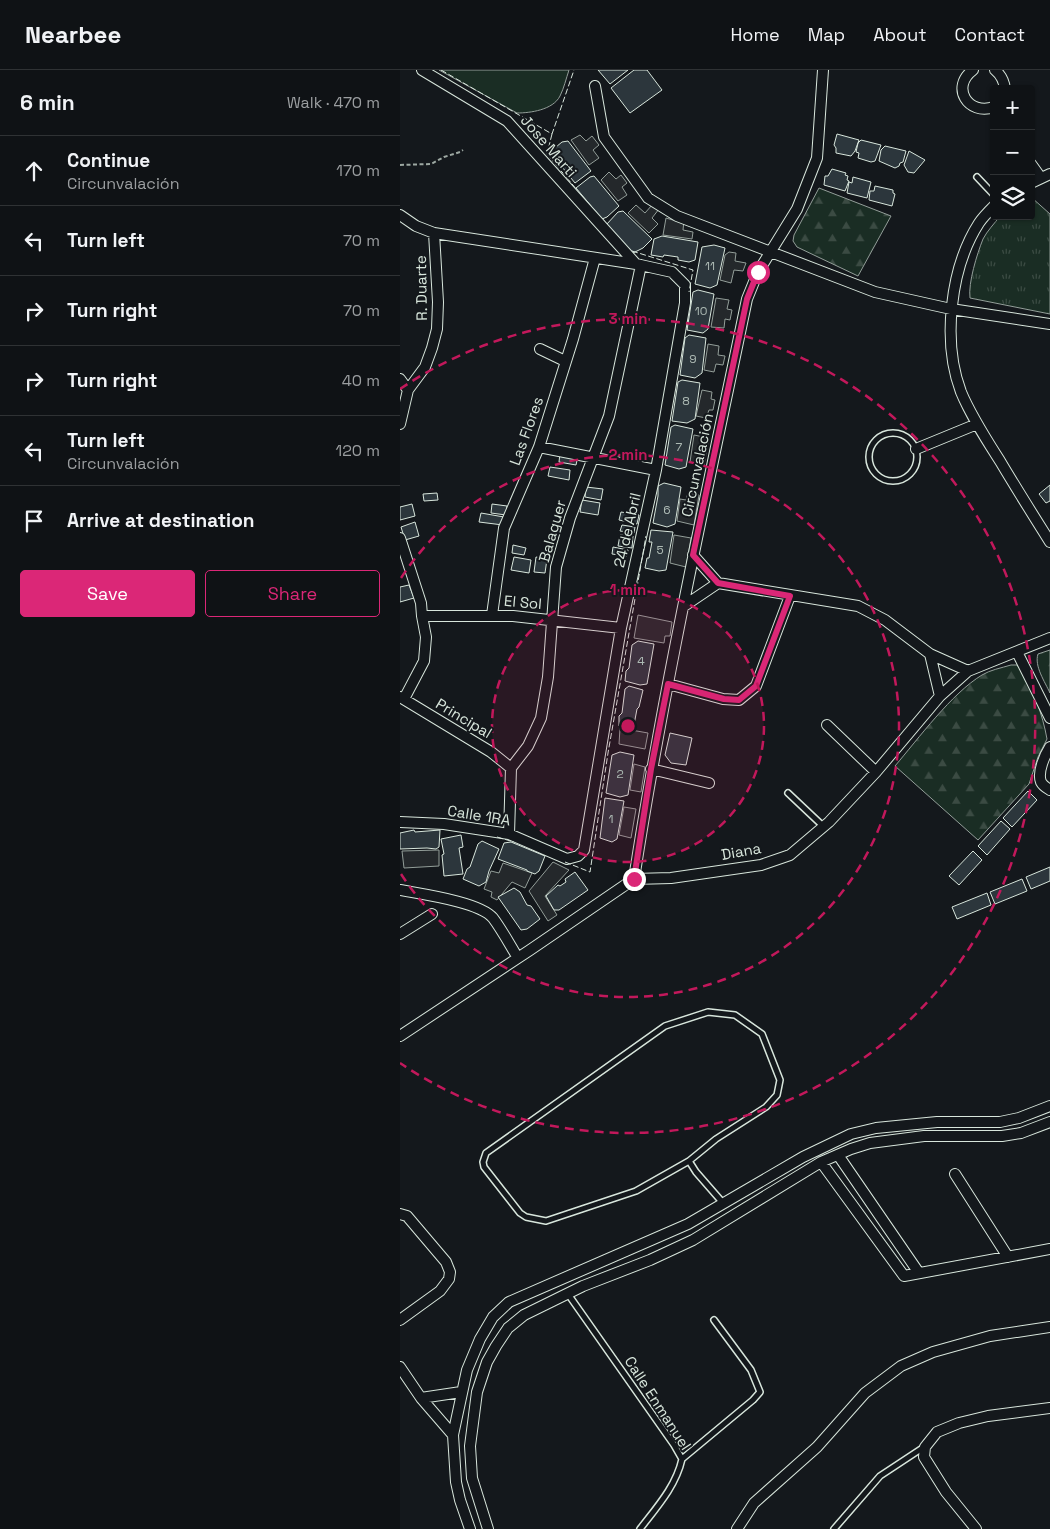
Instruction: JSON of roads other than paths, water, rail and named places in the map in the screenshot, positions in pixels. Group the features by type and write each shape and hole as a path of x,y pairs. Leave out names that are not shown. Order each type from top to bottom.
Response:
{"street":[{"name":"Jose Marti","path":"422,70 507,121 638,265"},
{"name":"Circunvalación","path":"634,879 651,769 693,555 747,299 758,272 797,209 817,158 823,70"},
{"path":"973,70 964,78 962,85 964,98 974,107 990,108"},
{"path":"995,70 1001,75 1004,85"},
{"path":"595,86 604,137 648,198 677,216 875,292 951,309 1050,324"},
{"path":"990,211 980,222 967,248 958,275 951,309 952,343 956,373 961,392 977,424 1050,542"},
{"path":"400,214 416,226 434,233 638,265"},
{"name":"R. Duarte","path":"400,424 408,390 424,367 432,348 436,329 438,302 434,233"},
{"name":"Las Flores","path":"492,615 504,528 539,447 596,258"},
{"name":"24 de Abril","path":"578,856 584,850 621,628 656,470 685,303 685,285 672,272 638,265"},
{"name":"Balaguer","path":"511,768 528,746 541,718 548,677 556,567 570,518 608,416 638,265"},
{"path":"540,349 565,361"},
{"path":"400,379 408,390"},
{"path":"916,449 977,424"},
{"path":"539,447 656,470"},
{"path":"400,538 421,603 426,637 424,662 402,698"},
{"path":"693,555 718,583 858,606 885,620 930,654 968,671"},
{"path":"684,606 718,583"},
{"path":"668,684 724,699 739,700 756,686 790,596"},
{"name":"El Sol","path":"422,616 492,615 621,628"},
{"name":"Diana","path":"634,879 672,878 760,865 790,855 824,826 876,772 940,696 968,671 1050,638"},
{"path":"1017,652 1050,718"},
{"path":"930,654 940,696"},
{"name":"Principal","path":"402,698 491,752 511,768"},
{"path":"827,725 876,772"},
{"path":"1050,747 1043,762 1040,777 1041,782 1050,790"},
{"path":"509,834 511,768"},
{"path":"651,769 709,783"},
{"name":"Calle 1RA","path":"400,822 444,824 509,834 567,859 578,856"},
{"path":"400,1036 634,879"},
{"path":"400,890 463,904 485,911 492,917 518,958"},
{"path":"400,934 432,914"},
{"path":"470,1529 456,1482 453,1435 467,1370 480,1339 493,1317 510,1302 688,1224 802,1157 851,1134 876,1128 937,1122 1000,1122 1019,1118 1050,1106"},
{"path":"488,1529 472,1478 470,1446 477,1392 487,1362 508,1328 524,1315 568,1293 650,1260 693,1240 821,1162 851,1149 891,1140 924,1136 1002,1136 1021,1133 1050,1122"},
{"path":"838,1155 919,1273"},
{"path":"821,1162 904,1276 1050,1249"},
{"path":"955,1174 1008,1257"},
{"path":"400,1214 407,1216 446,1262 450,1272 449,1279 440,1291 400,1320"},
{"path":"737,1529 754,1503 817,1447 865,1393 901,1366 933,1352 990,1336 1050,1327"},
{"path":"400,1367 421,1398 453,1435"},
{"path":"421,1398 461,1392"},
{"path":"976,1529 946,1492 924,1457 925,1447 937,1432 959,1423 988,1416 1050,1408"}],"lane":[{"path":"977,177 990,191"},
{"path":"898,434 906,436 916,449 917,464 914,471 901,480 894,482 879,477 870,465 871,449 881,436 898,434"},
{"path":"788,793 824,826"},
{"path":"708,1012 735,1015 762,1034 780,1080 777,1095 766,1107 716,1139 689,1161 636,1191 546,1221 526,1217 520,1212 495,1183 484,1167 483,1162 486,1153 665,1026 708,1012"},
{"path":"689,1161 723,1204"},
{"name":"Calle Enmanuel","path":"568,1293 682,1459 672,1486 640,1529"},
{"path":"682,1459 753,1400 760,1392 750,1370 714,1320"},
{"path":"834,1529 880,1476 925,1447"}]}
